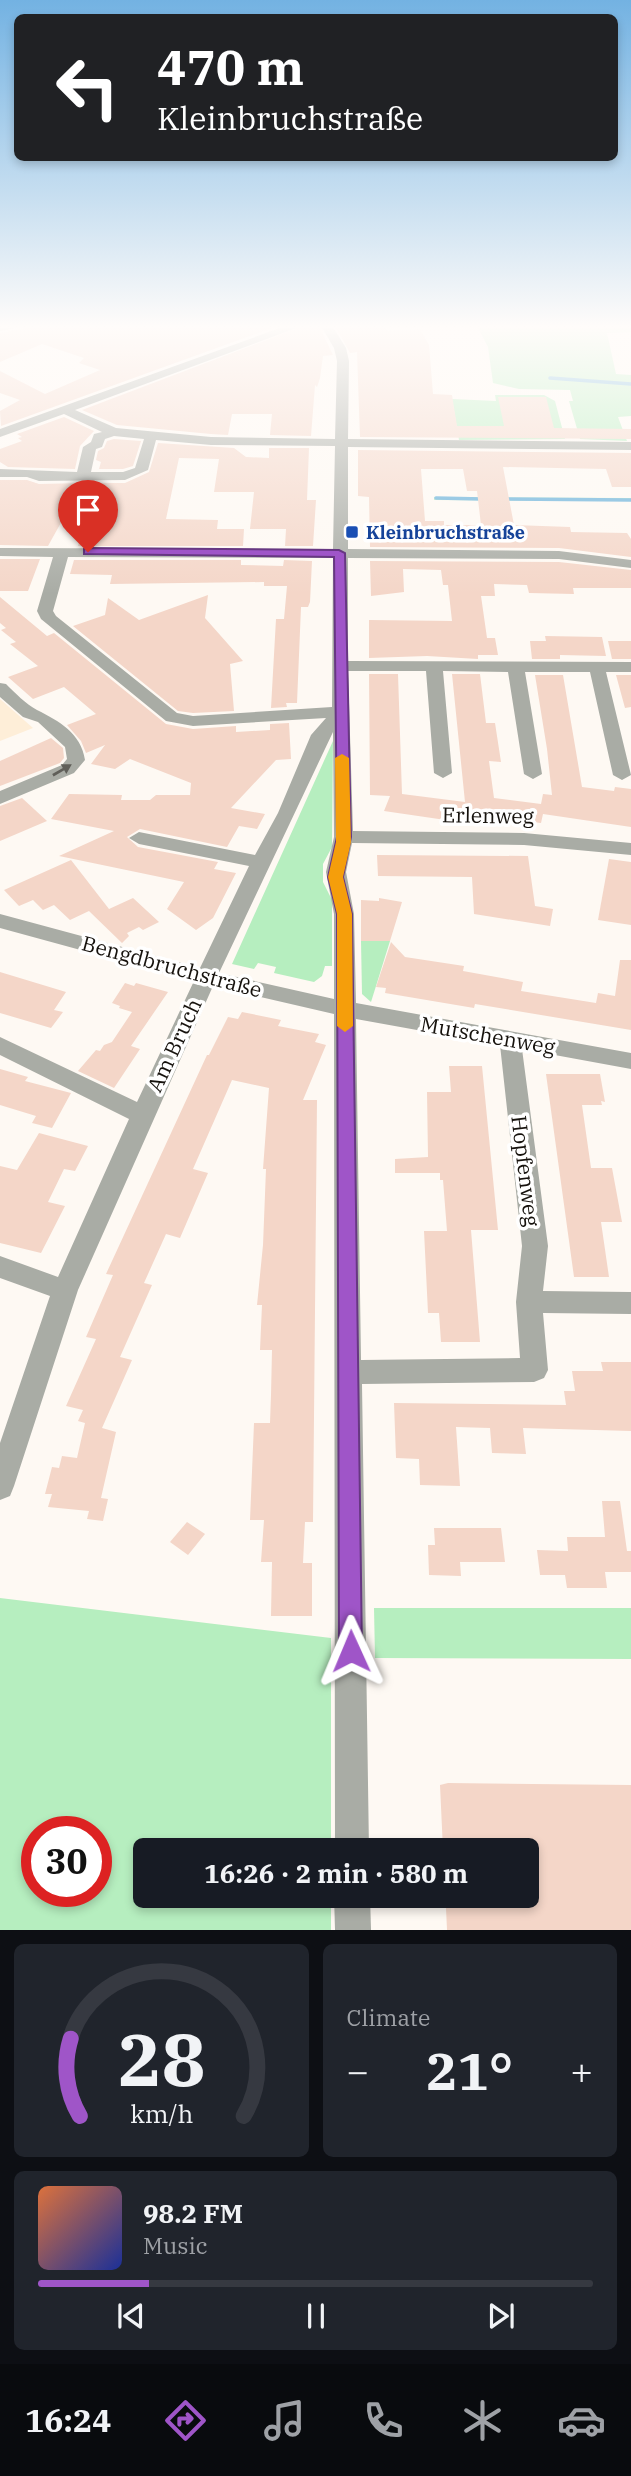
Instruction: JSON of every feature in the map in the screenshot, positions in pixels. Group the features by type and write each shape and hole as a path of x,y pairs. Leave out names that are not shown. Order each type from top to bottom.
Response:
{"street":[{"path":"0,433 54,414"},
{"path":"74,414 113,432 211,441 631,446"},
{"path":"341,414 339,666 344,837 336,877 344,914 352,1838"},
{"path":"83,476 90,447 97,444 99,437 113,432"},
{"path":"0,473 32,467 39,477 125,476 141,470 151,436"},
{"path":"0,552 559,555 631,564"},
{"path":"62,552 45,611 48,618 172,717 193,721 341,712"},
{"path":"339,666 631,667"},
{"path":"434,666 443,773"},
{"path":"516,667 533,774"},
{"path":"597,667 622,775"},
{"path":"0,688 29,713 44,718 74,745 76,760 68,769 0,798"},
{"name":"Am Bruch","path":"0,1486 65,1290 142,1115 205,977 287,813 320,734 341,712"},
{"name":"Erlenweg","path":"344,837 541,838 631,849"},
{"path":"139,838 261,862"},
{"name":"Bengdbruchstraße","path":"0,921 205,977 345,1009"},
{"name":"Mutschenweg","path":"345,1009 631,1061"},
{"name":"Hopfenweg","path":"346,1372 534,1370 529,1302 535,1246 510,1040"},
{"name":"Am Bruch","path":"0,1045 142,1115"},
{"path":"0,1267 65,1290"},
{"path":"529,1302 631,1303"},
{"path":"352,1908 353,1930"}],"shaded area":[{"path":"0,699 33,728 0,741"}],"green space":[{"path":"455,414 558,414 565,439 459,440"},
{"path":"573,414 631,414 618,417 627,441 580,439"},
{"path":"434,497 631,498 631,501 434,500"},
{"path":"333,741 332,847 323,864 323,882 332,900 332,966 325,966 322,976 314,982 274,973 276,967 258,963 254,969 232,964"},
{"path":"361,941 390,941 371,1002 362,994"},
{"path":"0,1598 331,1638 331,1838 133,1838 133,1908 331,1908 331,1930 0,1930"},
{"path":"374,1608 631,1608 631,1659 375,1658"}],"building":[{"path":"0,414 34,414 1,426"},
{"path":"91,414 232,414 228,435 117,425"},
{"path":"272,414 313,414 311,436 270,435"},
{"path":"359,414 455,414 457,426 504,426 502,414 550,414 554,428 631,429 631,439 360,437"},
{"path":"64,417 94,431 80,446 75,469 8,467 0,462 0,449 22,441 18,438 22,437 17,434"},
{"path":"107,441 141,441 133,466 123,469 99,469 101,462 96,460 98,451 104,448"},
{"path":"158,443 234,448 246,457 269,458 269,448 309,448 307,500 316,500 313,546 285,546 286,529 250,529 254,492 214,492 219,459 179,458 166,519 218,520 217,529 244,529 243,546 78,546 95,483 125,483 149,472"},
{"path":"358,450 631,453 631,487 612,487 606,469 503,467 514,525 570,527 571,532 627,533 631,539 631,557 559,548 370,547 369,497 358,496","holes":["421,469 463,469 467,491 477,491 481,525 444,525 444,521 425,521"]},
{"path":"0,480 27,480 39,484 83,483 48,546 0,545"},
{"path":"0,559 40,559 28,591 0,591"},
{"path":"74,560 241,560 241,565 283,566 284,560 312,561 310,602 308,607 301,607 297,703 271,708 276,619 284,619 287,586 264,586 264,582 110,584 112,575 70,574"},
{"path":"370,561 559,562 631,570 631,588 573,588 574,594 529,593 527,585 494,584 495,596 481,596 487,638 495,638 498,655 478,655 478,659 427,656 369,658 369,620 452,621 448,585 443,585 441,570 403,569 404,592 371,596"},
{"path":"208,595 205,618 243,661 230,664 234,711 178,711 73,626 105,615 108,598 139,620"},
{"path":"0,597 47,636 54,633 166,724 193,729 236,726 236,732 270,730 270,724 289,723 291,759 276,760 231,808 265,814 257,829 239,826 227,847 140,829 127,837 138,847 218,862 214,869 236,873 213,918 196,930 167,909 184,882 59,856 114,831 51,819 69,794 122,795 121,800 150,800 156,795 190,795 191,783 130,759 115,769 91,764 105,745 86,753 81,741 67,725 96,714 64,687 33,699 8,677 38,666 10,644 16,642 1,630 6,628 0,623"},
{"path":"545,636 602,637 606,656 560,655 560,659 532,659 530,641 546,641"},
{"path":"608,641 631,641 631,659 612,659"},
{"path":"369,674 398,674 402,794 465,802 452,674 480,674 486,723 495,723 501,762 489,761 494,798 541,804 543,794 552,795 535,675 563,675 582,787 614,791 615,787 631,789 631,827 543,814 541,823 468,814 466,823 384,811 390,796 370,795"},
{"path":"616,675 631,675 631,707 625,708"},
{"path":"51,738 63,748 64,758 60,763 0,786 0,761"},
{"path":"22,798 47,821 0,841 0,806"},
{"path":"377,855 528,856 535,906 553,909 550,926 474,914 472,877 378,876"},
{"path":"609,859 631,862 631,925 598,920"},
{"path":"71,860 109,909 133,898 159,922 143,930 139,927 127,933 129,936 122,943 89,911 70,920 54,905 43,910 33,900 19,906 4,890"},
{"path":"379,898 402,902 390,941 361,941 361,900 379,901"},
{"path":"391,942 405,957 464,966 463,971 523,982 521,991 596,1003 598,993 615,996 620,960 631,960 631,1030 475,1004 474,1008 385,993 386,988 376,987"},
{"path":"0,972 66,992 54,1010 63,1012 51,1028 0,1013"},
{"path":"125,983 134,986 136,983 168,992 131,1046 140,1049 114,1088 78,1071 96,1050 100,1051 104,1045 112,1042 132,1012 112,1003"},
{"path":"242,1012 281,1020 278,1026 319,1034 315,1042 326,1045 303,1100 317,1100 313,1522 305,1522 303,1563 312,1563 312,1616 271,1616 272,1562 261,1562 264,1520 250,1520 254,1423 270,1423 272,1350 260,1350 262,1305 257,1305 263,1245 266,1169 263,1169 269,1088 232,1080 193,1169 208,1173 180,1238 166,1234 144,1283 152,1285 120,1357 132,1360 102,1428 116,1432 101,1498 108,1499 103,1521 87,1519 89,1511 48,1507 52,1494 45,1494 52,1467 59,1468 62,1456 77,1458 85,1423 78,1421 83,1410 66,1406 96,1339 86,1337 113,1275 106,1274 207,1055 228,1017 238,1019"},
{"path":"449,1066 482,1066 498,1230 471,1230 480,1342 441,1342 439,1313 428,1313 424,1231 447,1231 443,1180 440,1180 440,1173 395,1173 395,1159 428,1157 427,1092 451,1092"},
{"path":"0,1069 28,1077 25,1081 71,1093 52,1128 32,1123 36,1116 0,1105"},
{"path":"546,1074 600,1074 605,1102 601,1101 602,1105 582,1105 591,1168 612,1168 622,1222 601,1222 609,1277 574,1277"},
{"path":"39,1133 88,1146 75,1171 64,1169 48,1202 65,1206 41,1253 0,1243 0,1166 17,1170"},
{"path":"601,1362 631,1362 631,1431 523,1428 526,1454 492,1453 490,1428 456,1427 460,1486 420,1485 419,1459 396,1458 394,1403 566,1405 564,1391 575,1391 572,1371 603,1371"},
{"path":"602,1501 620,1501 627,1551 631,1551 631,1572 605,1572 607,1588 567,1588 565,1575 540,1575 537,1550 568,1551 567,1537 605,1537"},
{"path":"187,1522 205,1534 188,1555 170,1542"},
{"path":"434,1528 501,1528 505,1562 460,1562 461,1576 429,1575 428,1545 435,1545"},
{"path":"440,1785 631,1785 631,1930 447,1930 446,1908 539,1908 539,1838 442,1838"}],"waterway":[{"path":"436,498 483,499"},
{"path":"501,499 631,500"}],"slow traffic":[{"path":"342,758 344,842 336,877 344,914 345,1026"}],"place":[{"name":"Kleinbruchstraße","path":"352,532"}],"route":[{"path":"88,552 339,553 344,837 336,877 344,914 346,1372 351,1651"}]}
